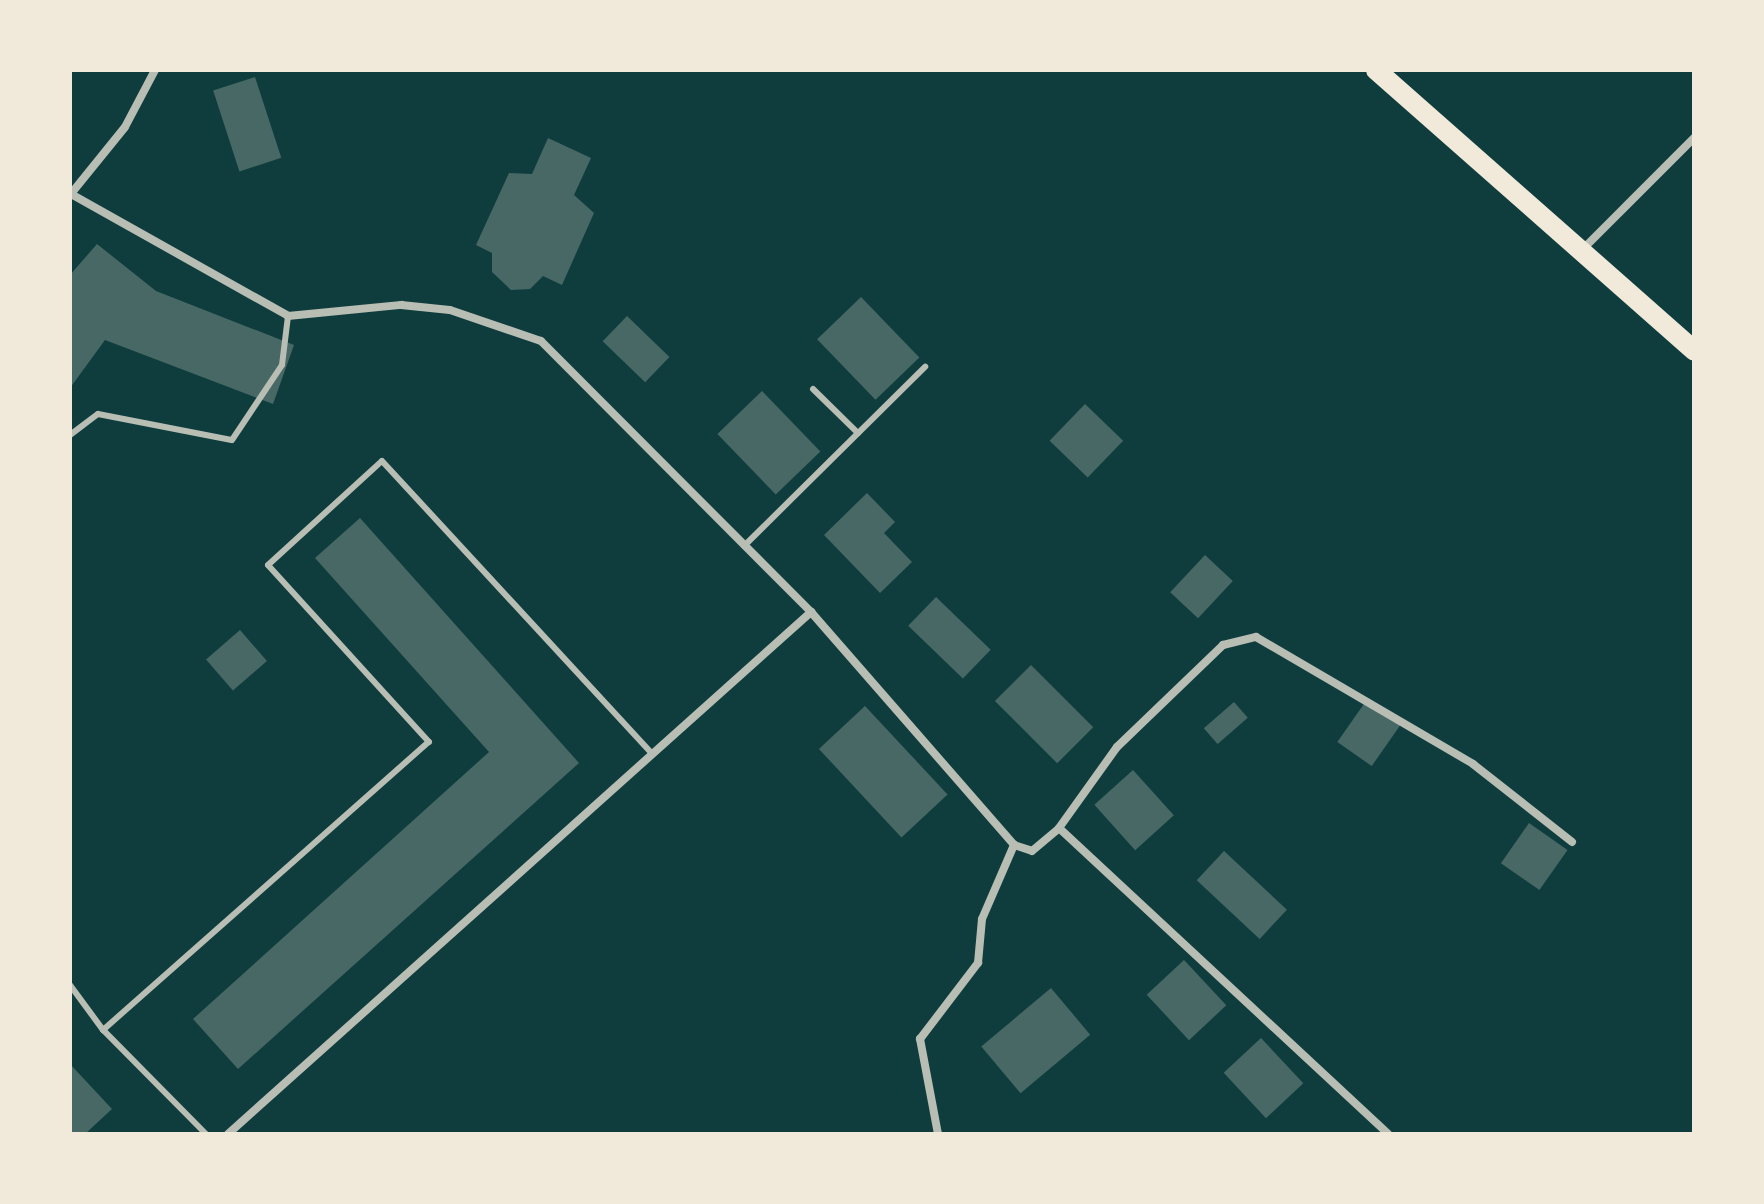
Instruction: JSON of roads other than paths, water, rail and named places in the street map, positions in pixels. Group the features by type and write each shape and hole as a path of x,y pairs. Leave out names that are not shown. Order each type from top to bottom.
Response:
{"main road":[{"path":"1376,70 1584,248 1694,350"}],"street":[{"path":"155,70 125,127 70,194 288,316 401,305 450,310 541,341 811,612 1014,845 1032,851 1059,828 1117,747 1223,645 1256,637 1473,764 1572,842"},
{"path":"1584,248 1694,138"},
{"path":"228,1134 811,612"},
{"path":"1059,828 1388,1134"},
{"path":"938,1134 920,1039 978,963 982,919 1014,845"}],"lane":[{"path":"70,435 98,414 232,440 282,365 288,316"},
{"path":"744,546 925,367"},
{"path":"813,389 858,433"},
{"path":"103,1030 429,742 268,565 382,461 652,754"},
{"path":"70,985 103,1030 206,1134"}]}
